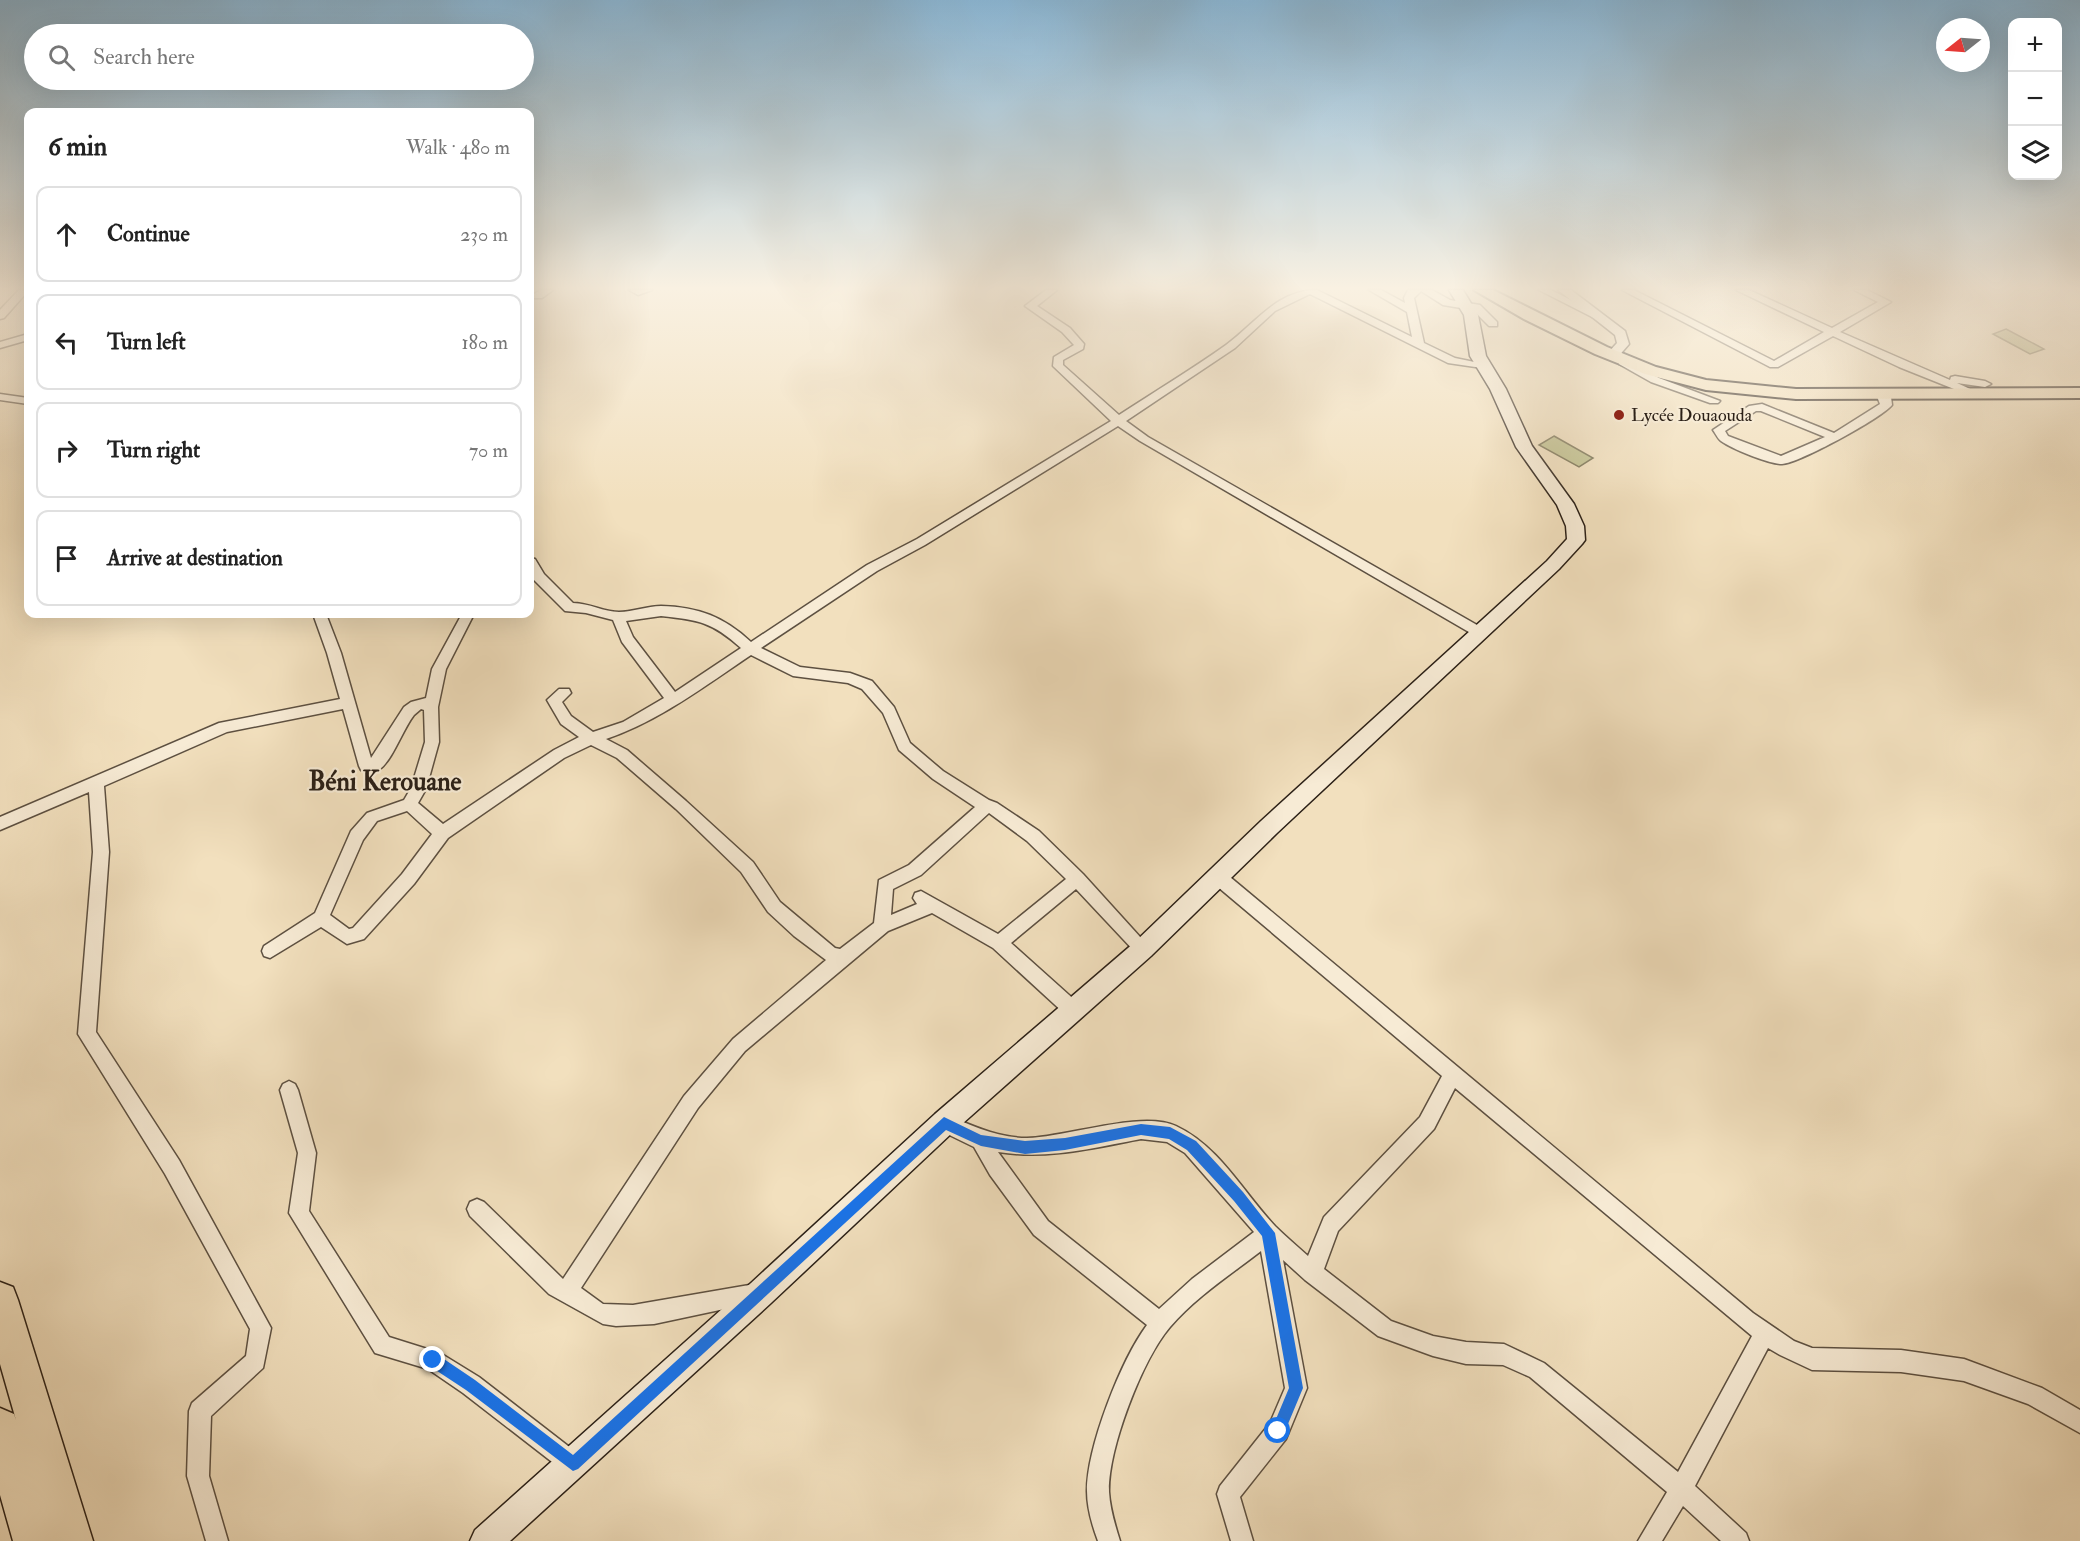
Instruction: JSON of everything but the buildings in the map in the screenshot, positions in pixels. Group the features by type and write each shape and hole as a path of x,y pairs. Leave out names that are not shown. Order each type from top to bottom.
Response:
{"highway":[{"path":"0,1300 72,1541"},
{"path":"0,1428 34,1541"}],"main road":[{"path":"486,1541 761,1293 944,1123 1143,949 1553,565 1576,540 1575,526 1565,504 1524,447 1498,389 1483,362"},
{"path":"1637,362 1678,379 1801,395 1882,394 1945,387"},
{"path":"1979,389 2080,386"},
{"path":"1747,388 1821,390 1945,387 2080,393"}],"street":[{"path":"1059,362 1058,366 1118,421 1144,439 1479,632"},
{"path":"321,918 347,937 358,934 408,879 442,833 559,754 591,738 628,726 672,700 872,568 921,542 1118,421 1207,362"},
{"path":"1457,362 1485,367"},
{"path":"1628,362 1655,380 1714,401"},
{"path":"1898,362 1979,389"},
{"path":"1915,369 1945,387"},
{"path":"1915,369 1934,383 1945,387"},
{"path":"1747,388 1753,408"},
{"path":"1835,437 1766,407 1753,408 1719,430 1720,434 1766,456 1780,460 1835,437 1886,405 1882,394"},
{"path":"0,397 24,400"},
{"path":"534,579 570,608 586,609 618,617 661,611 701,616 726,627 749,648 798,672 850,678 867,686 889,711 904,746 938,774 986,806 992,807 1033,836 1143,949"},
{"path":"618,617 627,639 672,700"},
{"path":"321,618 334,653 366,766 374,765 383,756 408,709 416,704 424,703 431,707"},
{"path":"270,951 321,918 357,836 372,817 409,804 418,789 432,742 431,707 439,669 466,618"},
{"path":"564,693 554,700 566,720 591,738 622,754 747,867 774,907 830,954 842,957"},
{"path":"0,824 225,727 347,703"},
{"path":"96,782 101,852 87,1034 172,1167 261,1328 256,1361 200,1411 198,1476 217,1541"},
{"path":"409,804 442,833"},
{"path":"882,926 885,885 915,870 986,806"},
{"path":"1218,877 1746,1320 1787,1348 1812,1359 1901,1361 1964,1370 2034,1396 2080,1422"},
{"path":"999,944 1077,879"},
{"path":"568,1290 691,1102 739,1046 842,957 882,926 927,901 999,944 1072,1009"},
{"path":"1312,1273 1331,1224 1427,1123 1453,1074"},
{"path":"289,1090 307,1152 299,1213 382,1346 433,1360 471,1385 573,1464"},
{"path":"944,1123 981,1140 1025,1148 1065,1144 1141,1130 1170,1133 1192,1146 1210,1164 1268,1233 1312,1273 1385,1329 1433,1346 1466,1353 1504,1354 1537,1370 1681,1489 1738,1541"},
{"path":"981,1140 997,1168 1041,1228 1161,1323"},
{"path":"477,1209 555,1287 568,1290 603,1314 627,1317 761,1293"},
{"path":"1109,1541 1100,1514 1098,1489 1104,1454 1119,1407 1145,1348 1161,1323 1176,1307 1268,1233"},
{"path":"1242,1541 1228,1494 1278,1431 1296,1388 1268,1233"},
{"path":"1649,1541 1681,1489 1765,1333"}],"green space":[{"path":"1554,436 1593,458 1579,467 1539,445"}],"place":[{"name":"Lycée Douaouda","path":"1619,415"}],"district":[{"name":"Béni Kerouane","path":"385,782"}],"route":[{"path":"433,1360 471,1385 573,1464 944,1123 981,1140 1025,1148 1065,1144 1141,1130 1170,1133 1192,1146 1239,1196 1268,1233 1296,1388 1278,1431"}]}
